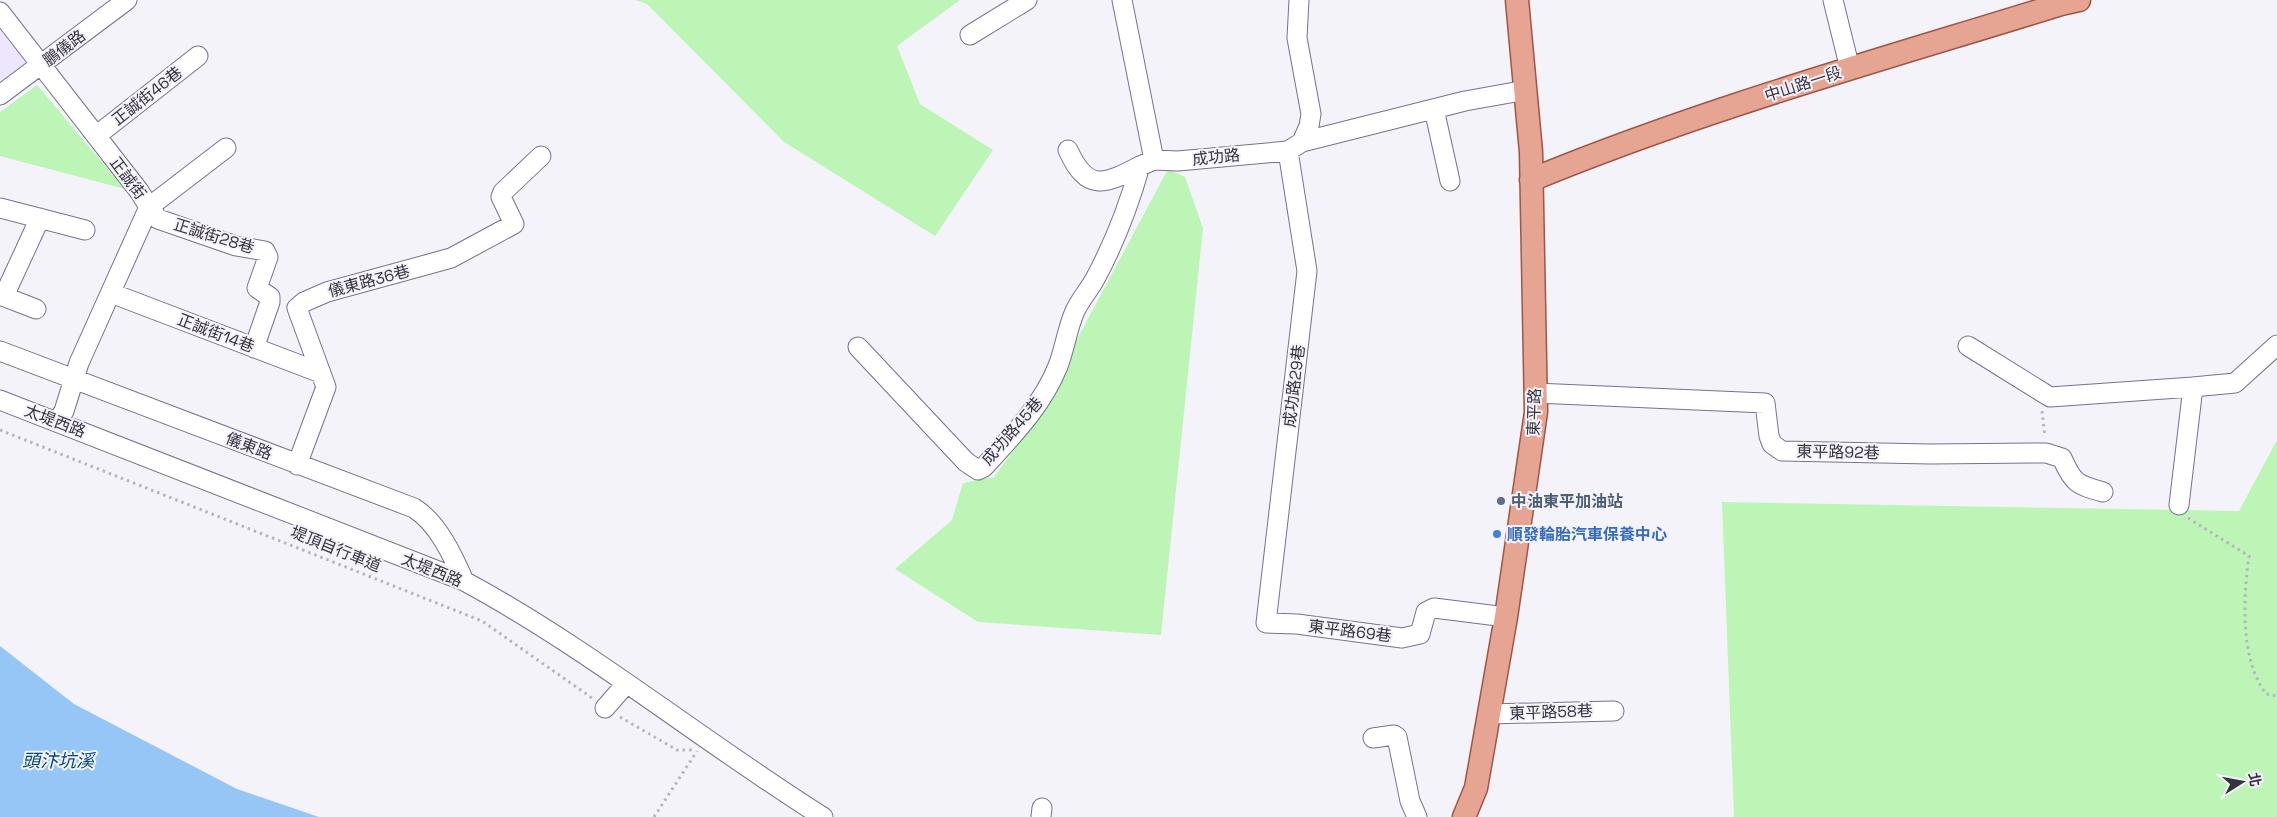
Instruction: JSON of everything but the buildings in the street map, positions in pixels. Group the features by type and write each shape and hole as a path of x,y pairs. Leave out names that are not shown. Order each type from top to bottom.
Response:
{"main road":[{"name":"東平路","path":"1464,817 1476,788 1506,617 1535,428 1531,180 1526,90 1517,0"},
{"name":"中山路一段","path":"1531,180 1590,156 1850,69 2079,0"}],"street":[{"name":"鵬儀路","path":"0,95 127,0"},
{"path":"970,35 1028,0"},
{"path":"1068,150 1076,168 1082,176 1090,180 1099,181 1119,177 1147,163 1122,0"},
{"path":"1295,146 1310,126 1311,114 1297,38 1299,0"},
{"path":"1833,0 1850,69"},
{"name":"正誠街","path":"0,12 40,66 139,191 150,208 79,363 64,411 57,422"},
{"name":"正誠街46巷","path":"96,136 198,56"},
{"name":"成功路","path":"1147,163 1178,161 1295,146 1434,109 1526,90"},
{"path":"1434,109 1450,181"},
{"name":"成功路29巷","path":"1266,623 1307,271 1295,146"},
{"path":"150,208 226,148"},
{"name":"儀東路36巷","path":"298,465 326,387 297,308 304,302 327,292 451,258 514,224 501,197 503,192 541,156"},
{"name":"成功路45巷","path":"858,347 966,462 978,470 984,467 1020,427 1041,400 1058,365 1066,332 1120,229 1147,163"},
{"path":"0,208 85,230"},
{"name":"正誠街28巷","path":"150,208 158,219 236,246 265,251 268,257 257,288 270,297 270,302 254,348"},
{"path":"36,310 2,296 40,218"},
{"name":"正誠街14巷","path":"111,294 321,373"},
{"path":"1968,346 2050,397 2235,383 2277,346"},
{"name":"儀東路","path":"0,351 414,508 424,514 455,561 464,582"},
{"path":"2179,505 2193,387"},
{"name":"東平路92巷","path":"1535,393 1765,403 1769,436 1772,444 1782,452 2046,453"},
{"name":"太堤西路","path":"0,400 464,582 515,609 777,788 823,817"},
{"path":"2046,453 2062,458 2070,478 2086,487 2103,492"},
{"name":"東平路69巷","path":"1266,623 1297,624 1402,638 1420,634 1426,612 1434,608 1506,617"},
{"path":"605,708 626,684"},
{"name":"東平路58巷","path":"1488,714 1614,710"},
{"path":"1373,738 1394,735 1397,737 1410,800 1417,817"}],"path":[{"path":"2041,393 2046,453"},
{"name":"堤頂自行車道","path":"0,430 482,621 605,708 677,750 698,750 654,817"},
{"path":"2179,505 2189,519 2248,556 2244,589 2251,659 2258,683 2266,694 2277,696"}],"shaded area":[{"path":"0,15 39,62 0,92"}],"green space":[{"path":"635,0 960,0 897,46 920,104 993,150 935,236 784,142 647,4"},
{"path":"37,85 125,189 0,156 0,112"},
{"path":"1168,169 1185,177 1203,228 1161,635 978,622 895,569 952,520 963,483 994,477 1029,429"},
{"path":"2277,440 2277,817 1734,817 1722,502 2239,511"}],"water":[{"name":"頭汴坑溪","path":"0,646 74,704 237,789 319,817 0,817"}],"place":[{"name":"中油東平加油站","path":"1501,501"},
{"name":"順發輪胎汽車保養中心","path":"1497,534"}]}
